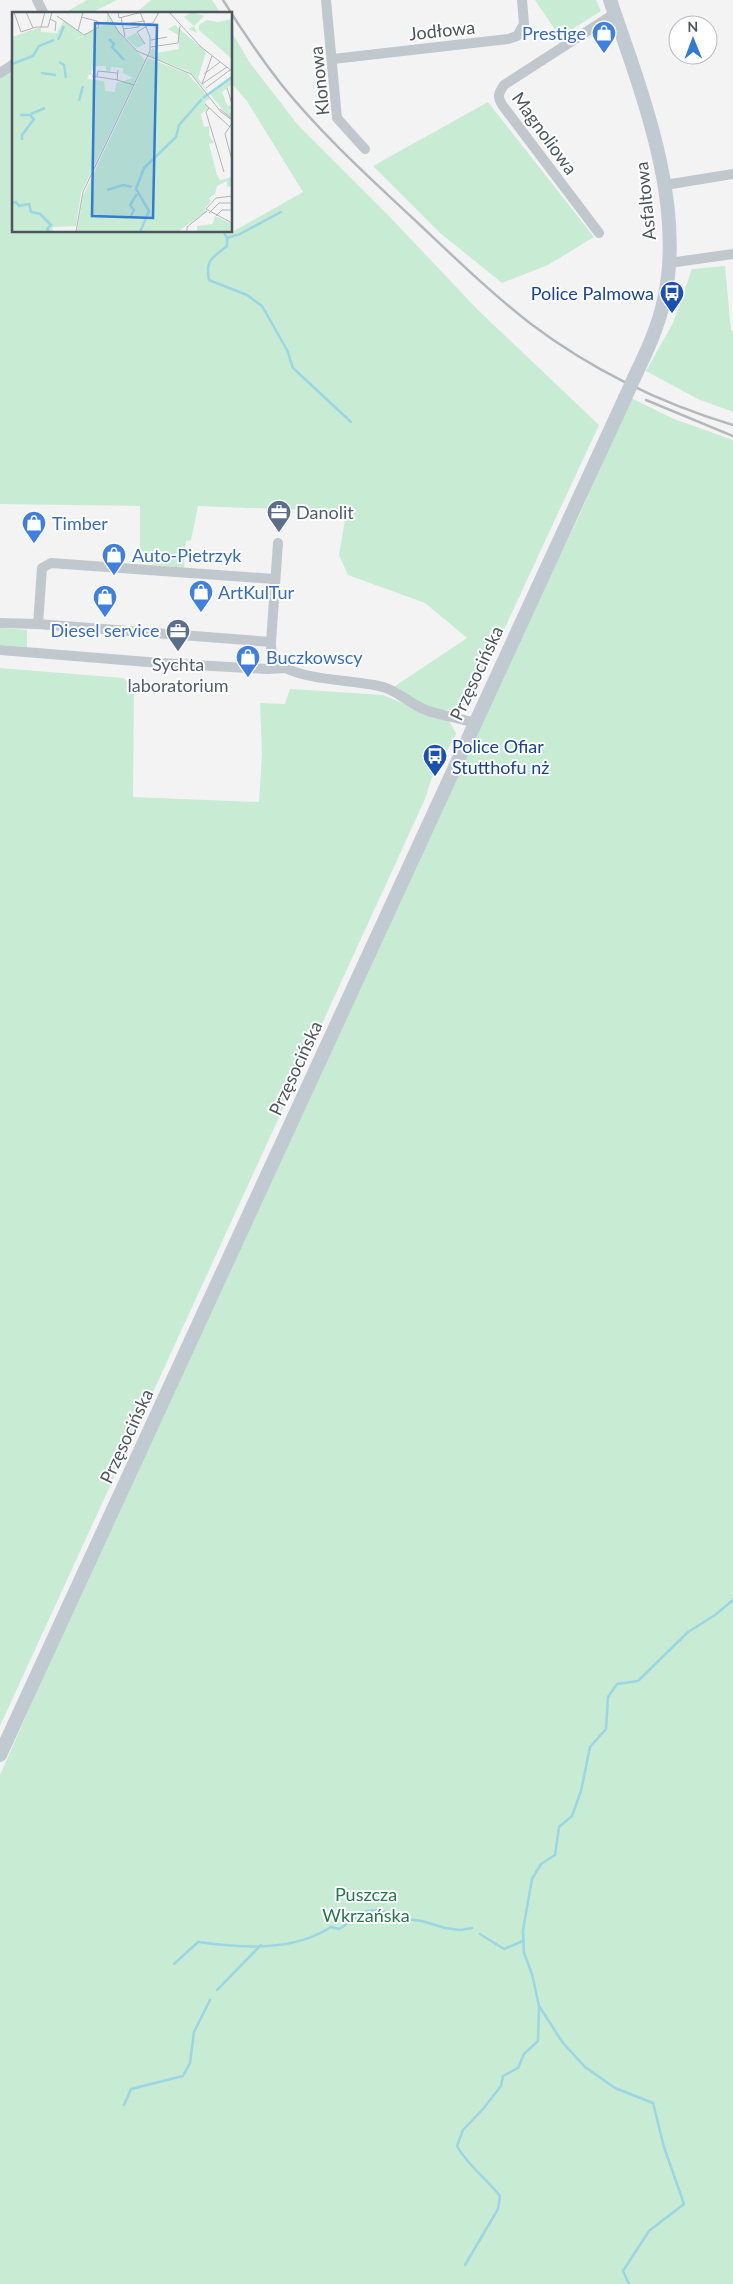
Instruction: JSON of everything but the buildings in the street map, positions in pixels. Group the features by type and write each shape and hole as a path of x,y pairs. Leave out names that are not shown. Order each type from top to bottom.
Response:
{"street":[{"path":"37,0 43,12"},
{"name":"Klonowa","path":"326,0 337,118 365,149"},
{"name":"Jodłowa","path":"333,59 508,39 517,36 524,24 522,0"},
{"name":"Asfaltowa","path":"610,0 657,145 665,185 669,263 666,292 661,313 625,398"},
{"name":"Magnoliowa","path":"599,233 503,106 498,99 498,94 504,84 614,14"},
{"path":"0,73 12,65"},
{"path":"665,185 733,174"},
{"path":"669,263 733,254"},
{"name":"Przęsocińska","path":"0,1755 625,398"},
{"path":"278,543 271,642 272,653 276,661 286,668"},
{"path":"38,624 42,568 51,563 275,579"},
{"path":"0,623 38,624 271,642"},
{"path":"0,650 170,664 267,669 286,668 334,681 386,688 426,710 451,715 474,723"}],"green space":[{"path":"87,0 117,0 93,12 68,11"},
{"path":"151,0 212,0 220,12 137,12"},
{"path":"535,0 596,0 601,11 560,37"},
{"path":"232,33 250,63 298,125 388,215 478,310 599,425 469,705 456,705 453,710 437,709 421,704 392,688 467,638 425,603 348,575 339,555 346,514 307,510 198,506 191,540 186,541 184,568 140,563 140,506 0,504 0,78 12,71 12,232 234,231 303,192 247,101 232,84"},
{"path":"488,102 594,237 548,265 502,283 440,233 373,166"},
{"path":"725,266 731,331 733,331 733,412 698,399 646,371 673,323 692,269"},
{"name":"Puszcza Wkrzańska","path":"631,398 674,419 733,440 733,2284 0,2284 0,1775 108,1530 481,719 580,514"},
{"path":"0,628 27,630 27,647 0,645"},
{"path":"0,668 123,678 134,687 133,797 259,802 262,754 260,703 285,704 290,689 383,695 429,714 448,718 456,734 431,780 425,799 0,1726"}],"waterway":[{"path":"227,238 240,234 281,212"},
{"path":"224,232 227,238 227,246 211,260 208,268 209,280 247,295 262,306 287,350 293,368 351,422"},
{"path":"629,2284 623,2271 649,2231 684,2204 664,2147 653,2103 615,2088 585,2067 563,2043 539,2006 532,1974 524,1953 523,1930 532,1879 541,1864 555,1855 559,1827 572,1816 581,1791 590,1747 606,1729 608,1697 617,1684 638,1681 688,1632 715,1615 733,1600"},
{"path":"174,1964 198,1942 232,1946 284,1944 300,1941 331,1927 339,1929 366,1911 381,1910 398,1918 422,1921 445,1928 460,1930 472,1928"},
{"path":"480,1934 504,1949 523,1941"},
{"path":"217,1990 261,1945"},
{"path":"124,2105 131,2089 183,2076 190,2063 194,2032 210,2000"},
{"path":"465,2265 498,2209 500,2196 466,2160 457,2146 463,2130 501,2086 503,2076 518,2068 524,2054 538,2041 539,2008"}],"railway":[{"path":"223,0 231,12"},
{"path":"232,14 273,74 313,121 383,190 516,312 554,341 628,384 653,396 733,425"},
{"path":"646,400 733,436"}],"place":[{"name":"Prestige","path":"604,54"},
{"name":"Police Palmowa","path":"672,314"},
{"name":"Danolit","path":"279,533"},
{"name":"Timber","path":"34,544"},
{"name":"Auto-Pietrzyk","path":"114,576"},
{"name":"ArtKulTur","path":"201,613"},
{"name":"Diesel service","path":"105,618"},
{"name":"Sychta laboratorium","path":"178,652"},
{"name":"Buczkowscy","path":"248,678"},
{"name":"Police Ofiar Stutthofu nż","path":"435,777"}]}
